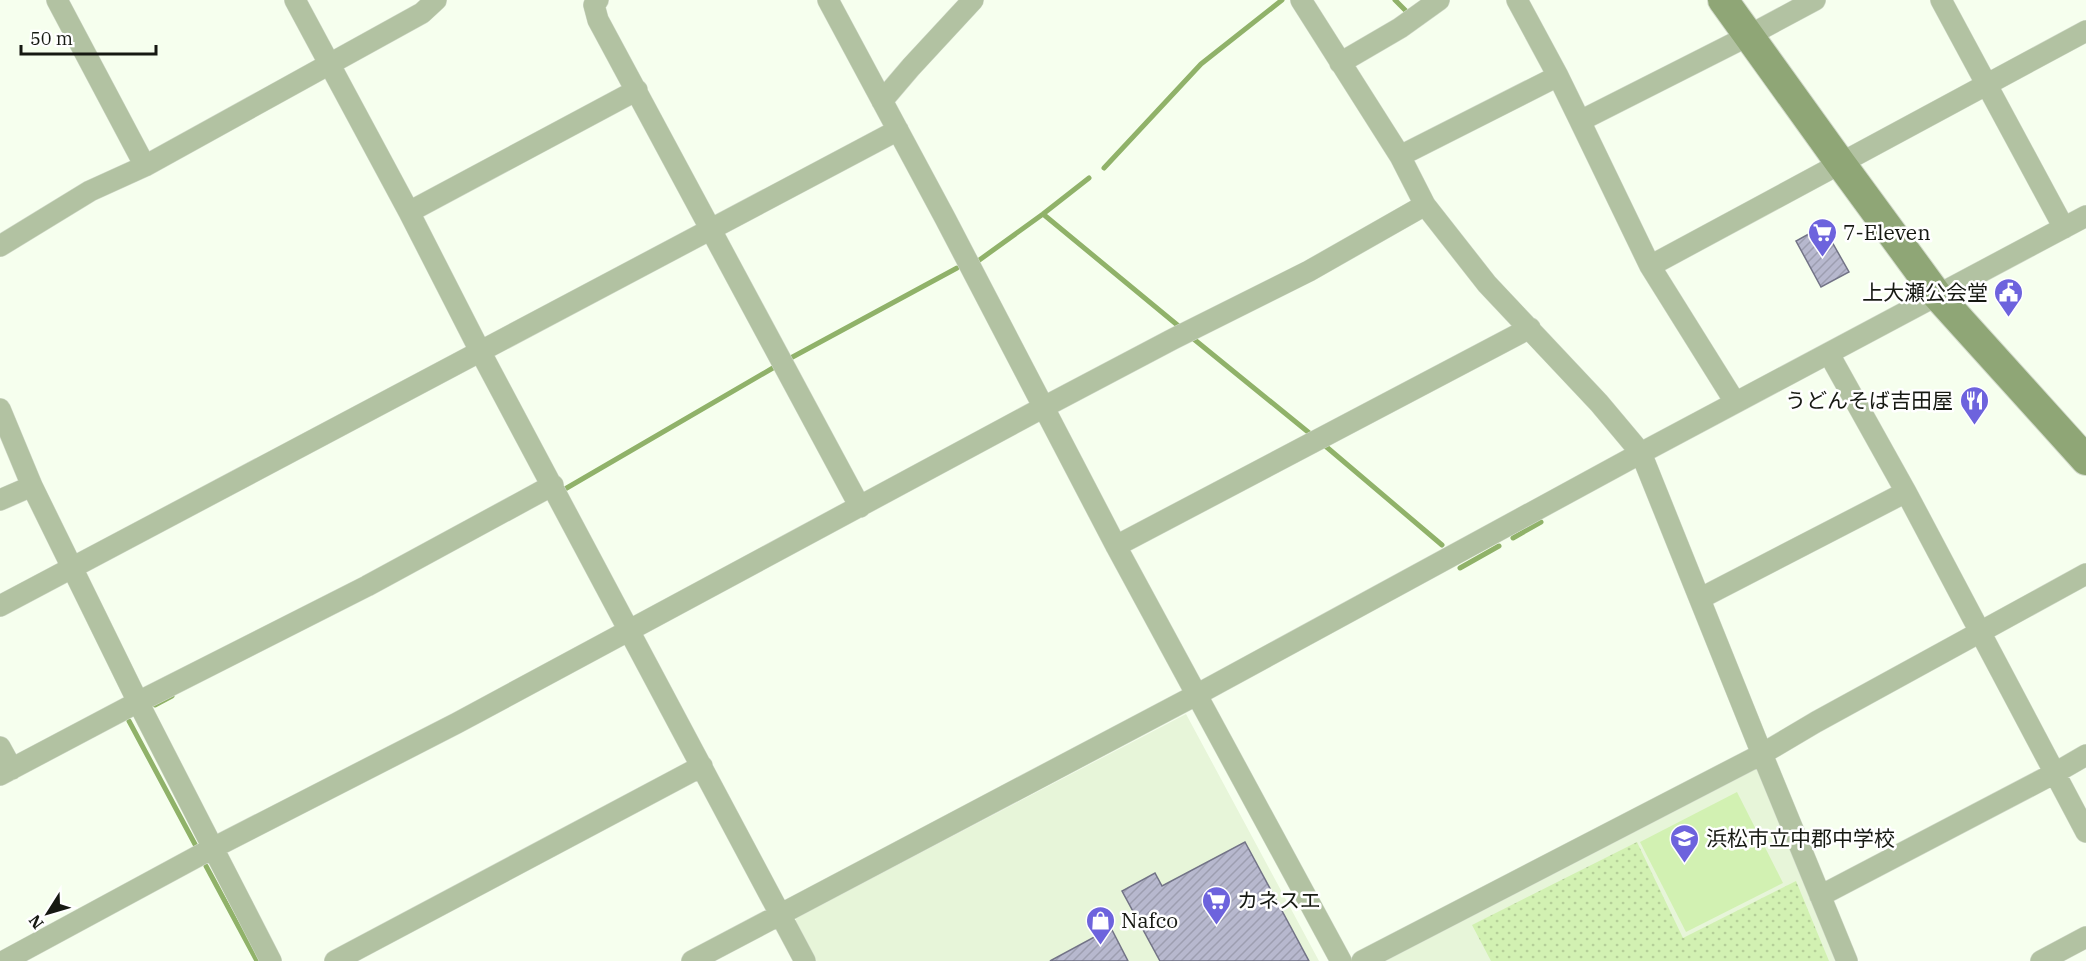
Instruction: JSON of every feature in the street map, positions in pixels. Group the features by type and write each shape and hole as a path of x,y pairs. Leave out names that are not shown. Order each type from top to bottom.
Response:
{"street":[{"path":"57,0 145,166"},
{"path":"295,0 410,212 480,351 804,961"},
{"path":"0,246 90,191 145,166 422,13 436,0"},
{"path":"598,0 594,5 598,20 860,507"},
{"path":"828,0 1116,546 1341,961"},
{"path":"882,101 973,0"},
{"path":"1300,0 1401,156 1425,205 1487,284 1599,403 1641,453 1847,961"},
{"path":"1340,63 1400,28 1439,0"},
{"path":"1517,0 1558,76 1650,266 1735,402"},
{"path":"1723,0 1937,295 2086,460"},
{"path":"1580,121 1815,0"},
{"path":"1941,0 2064,228"},
{"path":"1650,266 2085,34"},
{"path":"1401,156 1558,76"},
{"path":"410,212 637,90"},
{"path":"0,606 898,130"},
{"path":"6,956 457,723 1044,407 1182,334 1309,271 1425,205"},
{"path":"692,961 1198,694 1735,402 2086,216"},
{"path":"1116,546 1530,328"},
{"path":"1829,354 1906,492 2086,832"},
{"path":"0,409 32,486 138,702 270,961"},
{"path":"0,747 6,772 367,586 553,485"},
{"path":"0,500 32,486"},
{"path":"1701,598 1906,492"},
{"path":"1362,961 1762,754 2086,574"},
{"path":"1820,896 2086,755"},
{"path":"335,961 702,766"},
{"path":"2041,961 2086,937"}],"shaded area":[{"path":"1186,714 1319,961 813,961 794,925 796,918"},
{"name":"浜松市立中郡中学校","path":"1758,768 1836,961 1385,961"}],"green space":[{"path":"1737,792 1783,883 1686,932 1640,842"},
{"path":"1637,842 1683,938 1796,881 1829,961 1491,961 1472,925"}],"building":[{"name":"7-Eleven","path":"1823,226 1849,272 1821,287 1796,241"},
{"name":"カネスエ","path":"1245,842 1309,961 1160,961 1122,891 1155,873 1162,886"},
{"name":"Nafco","path":"1111,928 1128,961 1050,961"}],"waterway":[{"path":"1104,168 1201,64 1282,0"},
{"path":"1395,0 1410,15"},
{"path":"978,261 1089,178"},
{"path":"1043,214 1181,328"},
{"path":"787,360 957,268"},
{"path":"1190,336 1313,436"},
{"path":"565,489 778,365"},
{"path":"1323,444 1442,545"},
{"path":"1513,538 1541,522"},
{"path":"1460,568 1499,546"},
{"path":"155,705 172,696"},
{"path":"129,721 197,848"},
{"path":"206,866 257,961"}],"place":[{"name":"7-Eleven","path":"1822,258"},
{"name":"上大瀬公会堂","path":"2009,318"},
{"name":"うどんそば吉田屋","path":"1974,426"},
{"name":"浜松市立中郡中学校","path":"1685,864"},
{"name":"カネスエ","path":"1216,926"},
{"name":"Nafco","path":"1100,946"}]}
